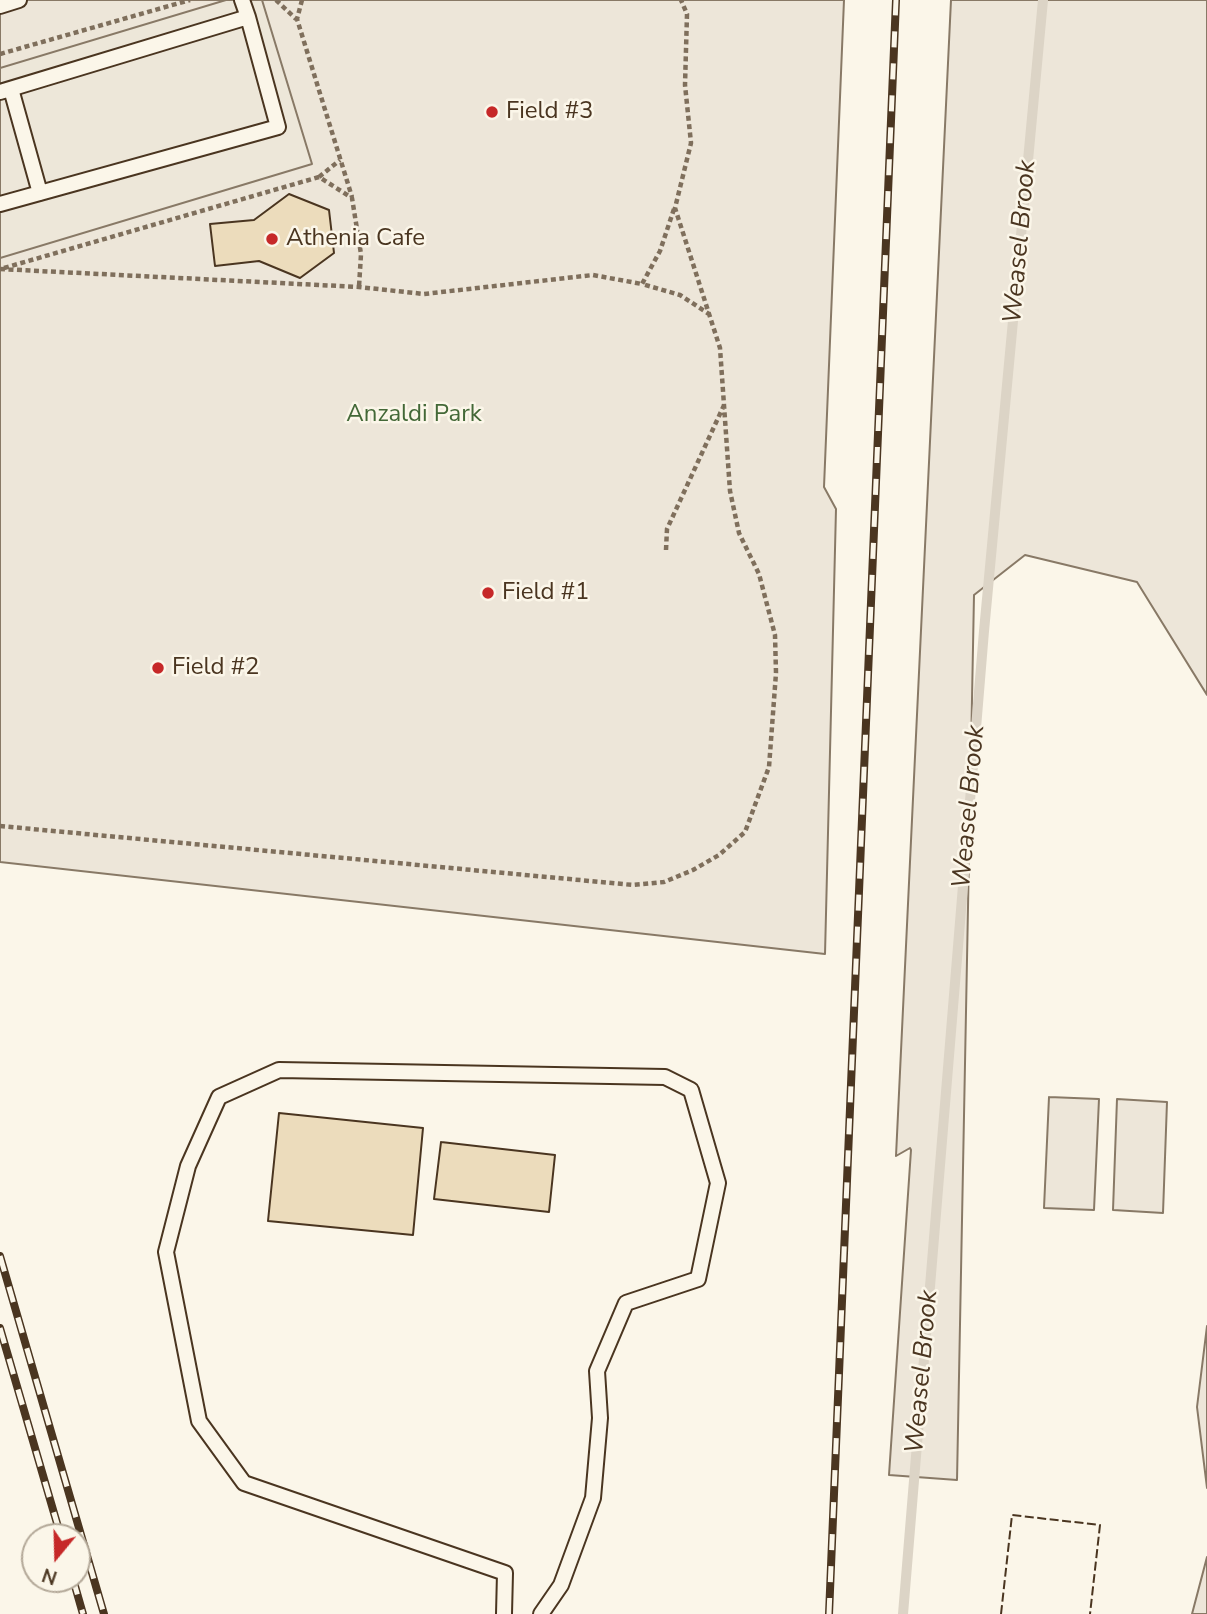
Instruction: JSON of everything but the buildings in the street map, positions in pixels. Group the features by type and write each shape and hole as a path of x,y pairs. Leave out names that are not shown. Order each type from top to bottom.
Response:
{"lane":[{"path":"0,6 19,0"},
{"path":"0,204 278,127 242,0"},
{"path":"40,193 5,90 248,17"},
{"path":"504,1614 505,1573 244,1483 199,1421 166,1252 188,1166 219,1097 279,1070 664,1077 691,1090 718,1183 698,1279 626,1303 597,1371 600,1418 593,1498 561,1586 541,1614"}],"path":[{"path":"0,54 190,0"},
{"path":"276,0 296,19 352,198 361,254 359,287"},
{"path":"296,19 302,0"},
{"path":"642,284 660,251 675,208 691,143 685,85 687,14 681,0"},
{"path":"0,269 318,177 340,159"},
{"path":"318,177 352,198"},
{"path":"0,826 634,885 664,881 693,870 719,855 745,832 769,766 776,673 775,635 759,575 739,533 730,491 720,348 675,208"},
{"path":"0,269 359,287 424,294 593,275 642,284 680,295 709,314"},
{"path":"666,550 667,528 725,402"}],"green space":[{"name":"Anzaldi Park","path":"0,0 844,0 824,487 836,509 825,954 0,862"},
{"path":"951,0 1207,0 1207,695 1137,582 1025,555 974,595 957,1480 889,1475 911,1150 910,1148 896,1156"},
{"path":"1049,1097 1099,1099 1094,1210 1044,1208"},
{"path":"1117,1099 1167,1102 1163,1213 1113,1210"},
{"path":"1207,1326 1207,1488 1197,1407"},
{"path":"1207,1557 1207,1614 1192,1614"}],"shaded area":[{"path":"226,0 262,0 312,164 0,258 0,68"}],"waterway":[{"name":"Weasel Brook","path":"903,1614 984,631 1043,0"}],"railway":[{"path":"829,1614 896,0"},
{"path":"0,1256 104,1614"},
{"path":"0,1328 57,1523"},
{"path":"77,1593 83,1614"}],"fence":[{"path":"1001,1614 1012,1515 1100,1525 1090,1614"}],"place":[{"name":"Field #3","path":"492,112"},
{"name":"Athenia Cafe","path":"272,239"},
{"name":"Field #1","path":"488,593"},
{"name":"Field #2","path":"158,668"}]}
